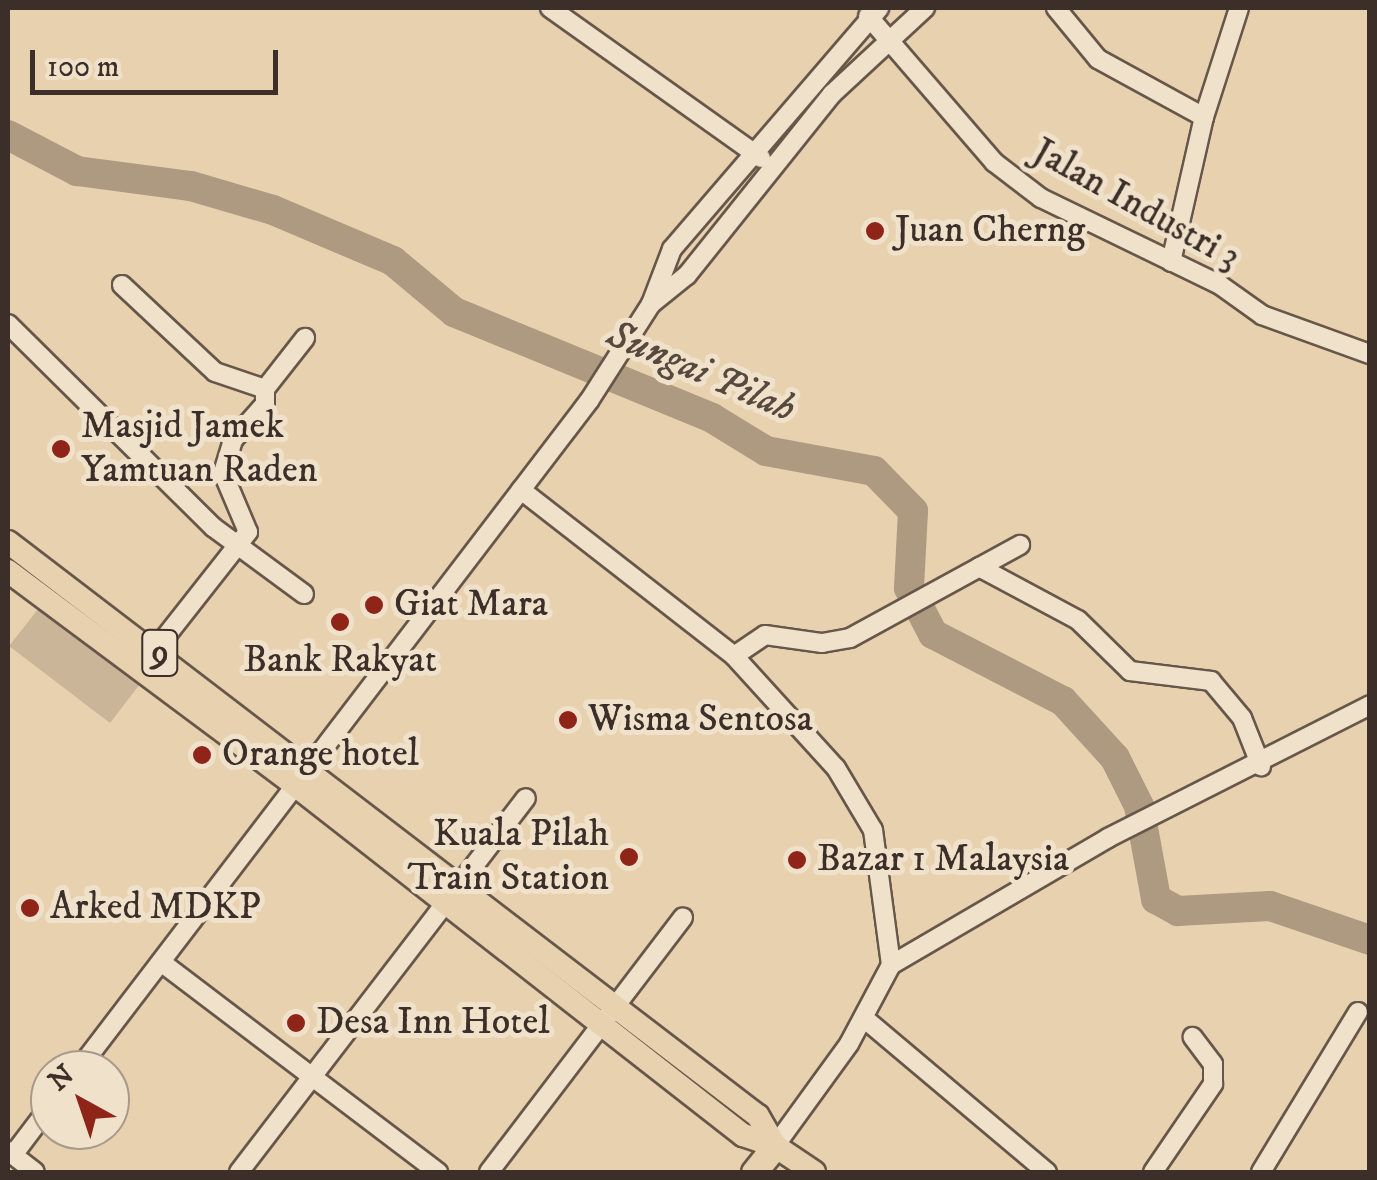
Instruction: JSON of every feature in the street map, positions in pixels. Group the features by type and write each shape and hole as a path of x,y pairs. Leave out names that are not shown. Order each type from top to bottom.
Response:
{"highway":[{"path":"754,1172 774,1146"}],"main road":[{"name":"9","path":"8,542 155,650 302,777"},
{"name":"9","path":"8,571 302,777 610,1015 743,1135 774,1146 814,1172"}],"street":[{"path":"550,8 774,167"},
{"path":"650,304 687,275 774,167 887,38 924,8"},
{"path":"1056,8 1098,59 1204,118"},
{"path":"1172,262 1204,118 1239,8"},
{"path":"93,1050 590,401 650,304 672,249 874,12"},
{"name":"Jalan Industri 3","path":"874,12 887,38 994,162 1041,198 1220,284 1262,315 1370,354"},
{"path":"122,285 215,372 265,389"},
{"path":"8,324 237,545 304,594"},
{"path":"155,650 237,545 249,521 224,474 234,440 264,404 265,389 305,338"},
{"path":"522,490 734,656 836,768 874,830 892,964"},
{"path":"734,656 764,635 822,642 850,638 1020,545"},
{"path":"979,567 1078,620 1130,671 1211,681 1242,718 1261,766"},
{"path":"774,1146 865,1019 892,964 1108,838 1261,766 1370,706"},
{"path":"239,1172 526,798"},
{"path":"489,1172 683,917"},
{"path":"161,962 438,1172"},
{"path":"1262,1172 1358,1012"},
{"path":"865,1019 1047,1172"},
{"path":"1153,1172 1212,1084 1213,1064 1193,1037"},
{"path":"30,1130 10,1153 36,1172"},
{"path":"1022,1152 1060,1172"}],"shaded area":[{"path":"39,608 140,684 110,723 9,646"}],"waterway":[{"name":"Sungai Pilah","path":"8,135 77,171 191,186 273,210 393,261 454,312 712,418 766,451 874,471 913,511 909,588 933,634 1063,701 1115,758 1139,806 1156,899 1178,911 1270,906 1370,940"}],"place":[{"name":"Juan Cherng","path":"875,231"},
{"name":"Masjid Jamek Yamtuan Raden","path":"61,449"},
{"name":"Giat Mara","path":"374,605"},
{"name":"Bank Rakyat","path":"340,622"},
{"name":"Wisma Sentosa","path":"568,720"},
{"name":"Orange hotel","path":"202,755"},
{"name":"Kuala Pilah Train Station","path":"629,857"},
{"name":"Bazar 1 Malaysia","path":"797,860"},
{"name":"Arked MDKP","path":"30,908"},
{"name":"Desa Inn Hotel","path":"296,1023"}]}
